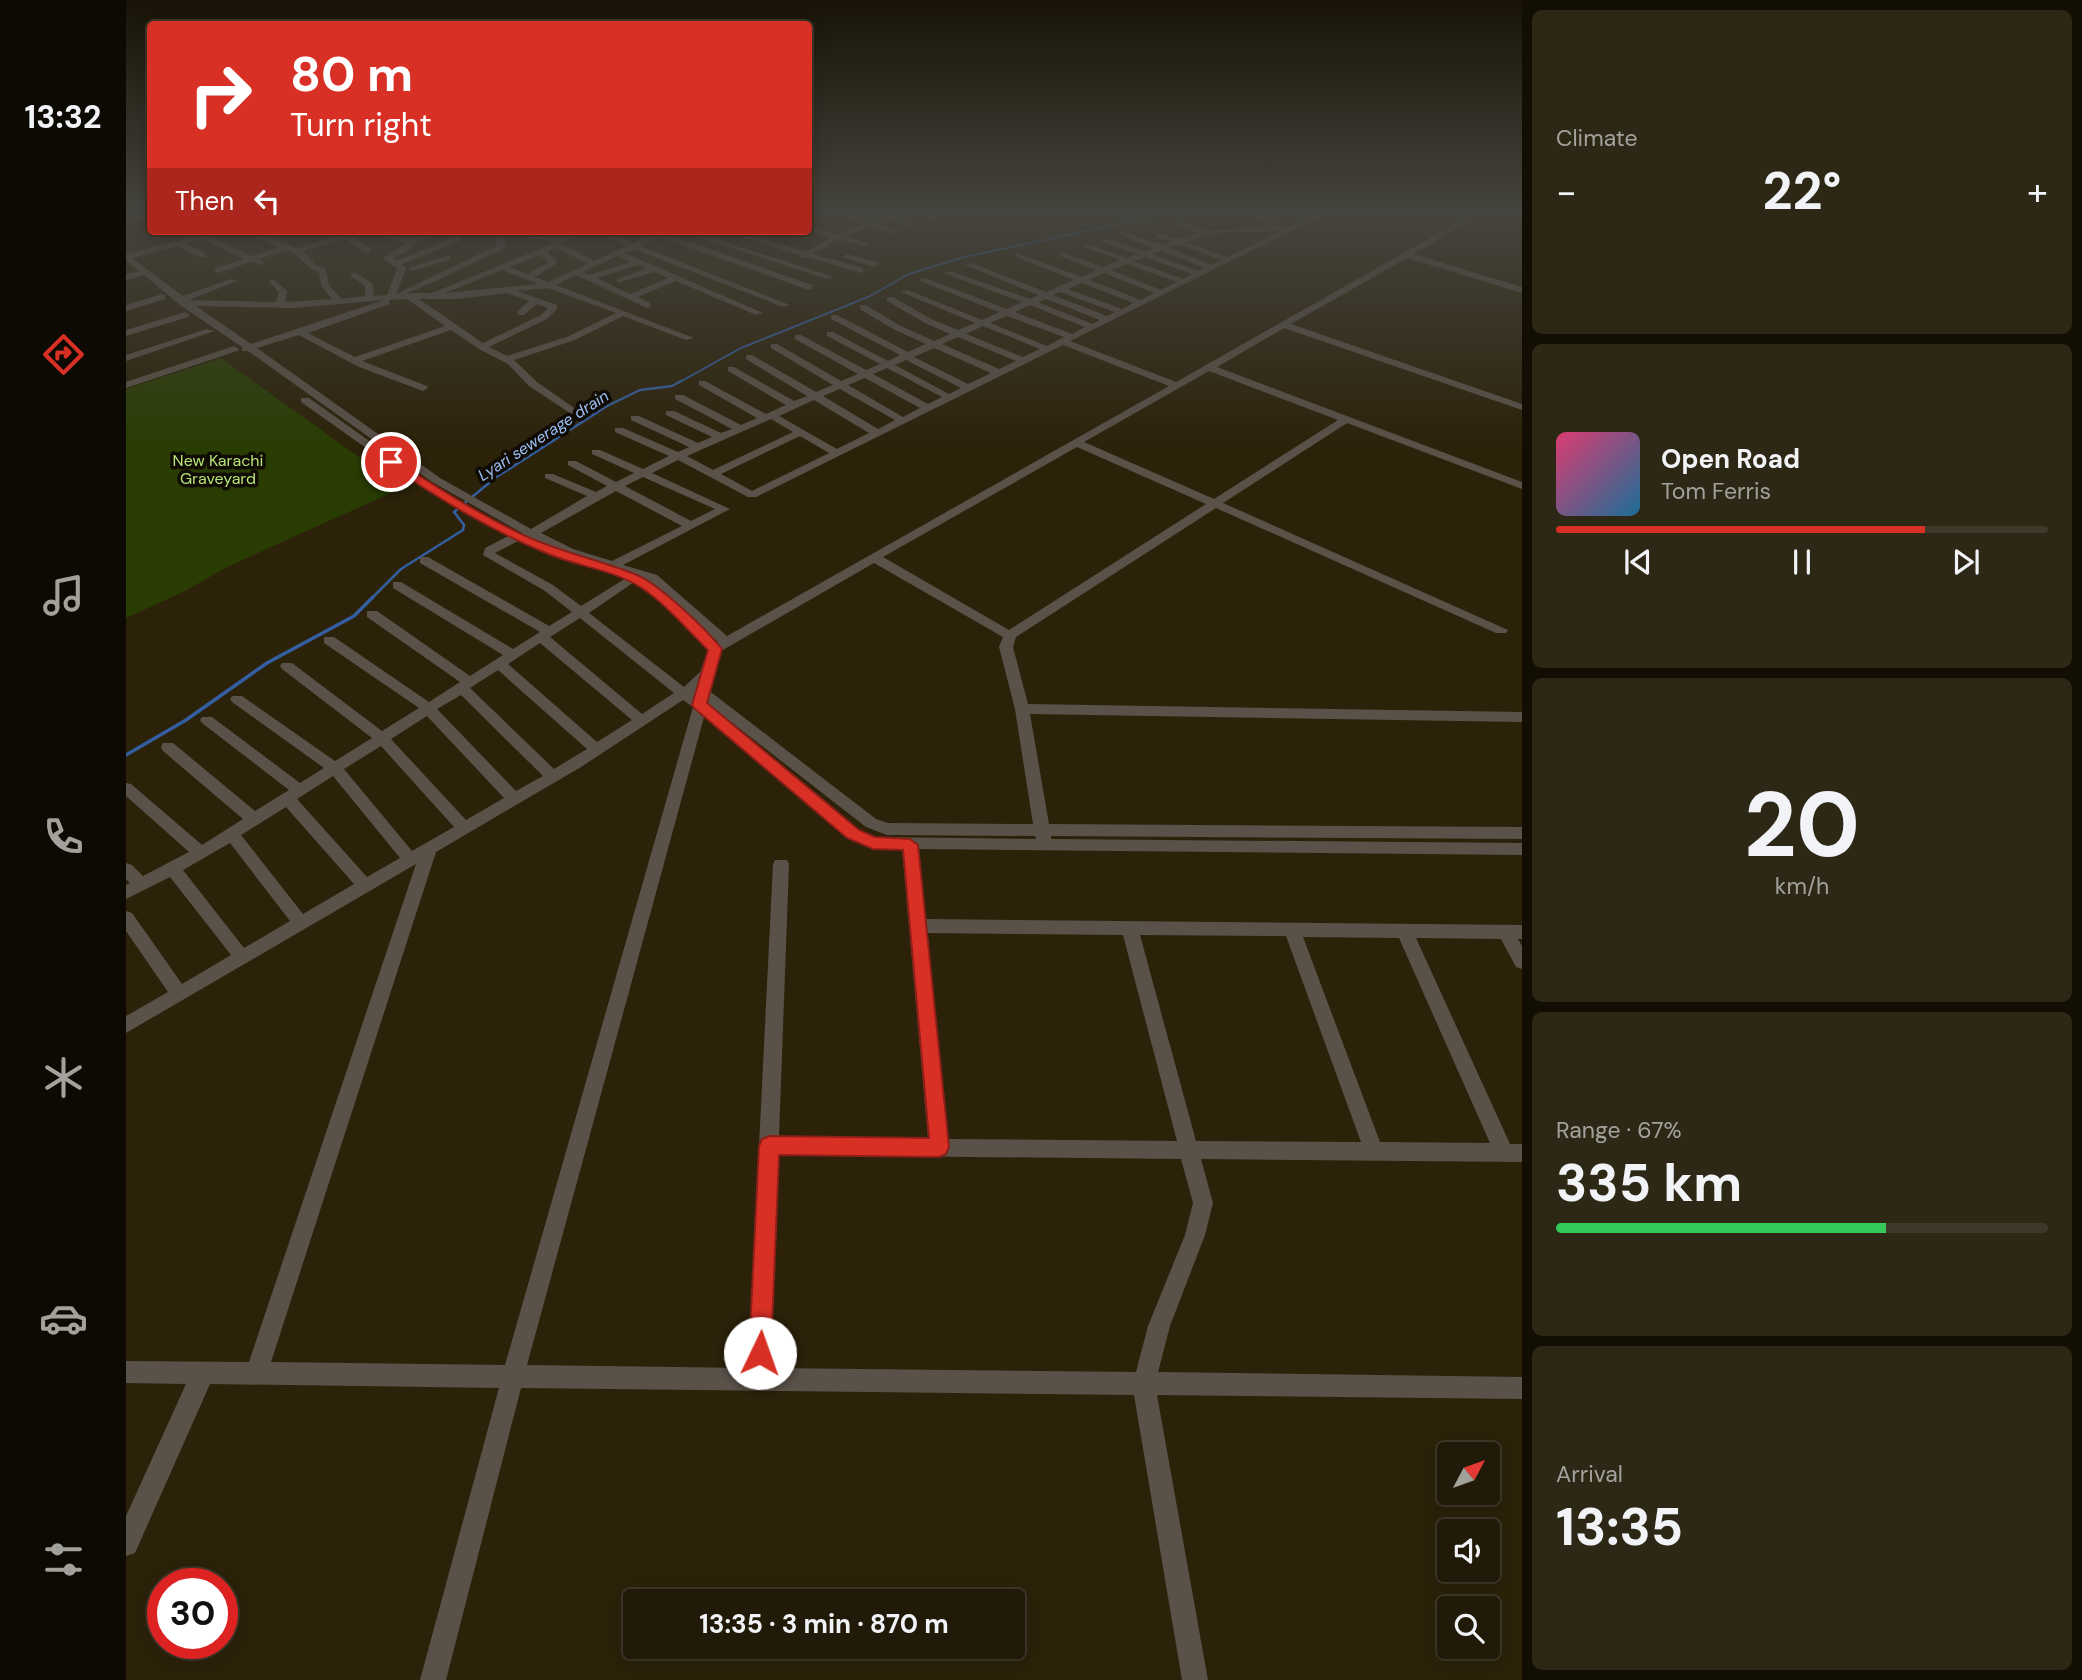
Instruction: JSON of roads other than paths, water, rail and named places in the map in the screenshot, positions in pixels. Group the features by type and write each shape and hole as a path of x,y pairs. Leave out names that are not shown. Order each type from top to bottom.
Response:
{"street":[{"path":"155,291 162,297 180,302 280,305 500,291"},
{"path":"163,291 250,347 442,489"},
{"path":"180,302 207,291"},
{"path":"280,305 283,291"},
{"path":"330,291 338,301"},
{"path":"369,291 370,298"},
{"path":"399,291 399,296"},
{"path":"126,385 300,332 409,291"},
{"path":"433,296 444,291"},
{"path":"482,347 544,317 554,307 507,291"},
{"path":"565,291 689,338"},
{"path":"619,291 647,304"},
{"path":"631,297 644,291"},
{"path":"707,291 759,313"},
{"path":"750,291 786,305"},
{"path":"952,291 1178,386"},
{"path":"1000,291 1092,327"},
{"path":"1036,291 1108,320"},
{"path":"1054,291 720,436 615,486 489,551 489,555 549,589 579,613 698,690 871,823 887,829 1044,838 1522,849"},
{"path":"1066,291 1122,312"},
{"path":"1112,291 1141,303"},
{"path":"1157,291 1161,293"},
{"path":"619,430 678,456 752,495 1164,291"},
{"path":"433,1680 698,690 721,646 1343,291"},
{"path":"905,292 1047,349"},
{"path":"399,296 453,326 482,347 507,359 533,384 573,412"},
{"path":"126,308 162,297"},
{"path":"890,299 928,321 1024,361"},
{"path":"521,313 536,300"},
{"path":"180,302 185,315 442,489 522,535 634,578 652,589 721,646"},
{"path":"863,307 896,327 999,373"},
{"path":"507,359 572,338 623,313"},
{"path":"126,332 185,315"},
{"path":"834,317 968,388"},
{"path":"1284,325 1522,407"},
{"path":"354,360 453,326"},
{"path":"126,358 210,331"},
{"path":"300,332 354,360 423,388"},
{"path":"830,334 950,398"},
{"path":"798,337 928,408"},
{"path":"774,346 903,421"},
{"path":"749,357 877,433"},
{"path":"1211,368 1522,486"},
{"path":"731,369 793,405"},
{"path":"702,383 837,453"},
{"path":"679,397 739,428"},
{"path":"670,413 720,436"},
{"path":"635,418 697,447"},
{"path":"1044,838 1022,709 1006,647 1010,635 1347,419"},
{"path":"713,474 801,432"},
{"path":"1077,443 1501,630"},
{"path":"596,452 724,509 610,567"},
{"path":"572,463 691,526"},
{"path":"549,477 597,496"},
{"path":"875,558 1010,635"},
{"path":"424,560 545,635 642,721"},
{"path":"610,567 640,572 661,583 721,646"},
{"path":"126,869 133,889 201,853 634,578"},
{"path":"397,585 513,655"},
{"path":"372,614 466,685 552,777"},
{"path":"329,640 428,708 514,799"},
{"path":"499,664 597,750"},
{"path":"287,666 382,738 464,828"},
{"path":"126,1025 698,690"},
{"path":"698,690 853,834 873,843 910,845 1044,838 1522,833"},
{"path":"237,699 334,768 410,859"},
{"path":"1022,709 1522,717"},
{"path":"207,720 293,794 364,885"},
{"path":"168,747 254,819"},
{"path":"126,788 201,853"},
{"path":"231,833 300,922"},
{"path":"910,845 939,1147"},
{"path":"257,1373 429,848"},
{"path":"759,1379 781,864"},
{"path":"172,868 242,957"},
{"path":"126,918 179,994"},
{"path":"918,926 1514,932 1522,962"},
{"path":"1130,928 1203,1203 1200,1220 1163,1316 1144,1384 1195,1680"},
{"path":"1292,930 1374,1152"},
{"path":"769,1146 1513,1153 1405,931"},
{"path":"126,1372 1522,1388"},
{"path":"126,1544 203,1373"}],"waterway":[{"name":"Lyari sewerage drain","path":"678,383 741,348 878,291"},
{"name":"Lyari sewerage drain","path":"126,755 186,720 267,663 354,616 401,569 463,530 464,525 454,512 495,478 607,406 640,390 672,386 681,381"}],"park label":[{"name":"New Karachi Graveyard","path":"218,469"}]}
